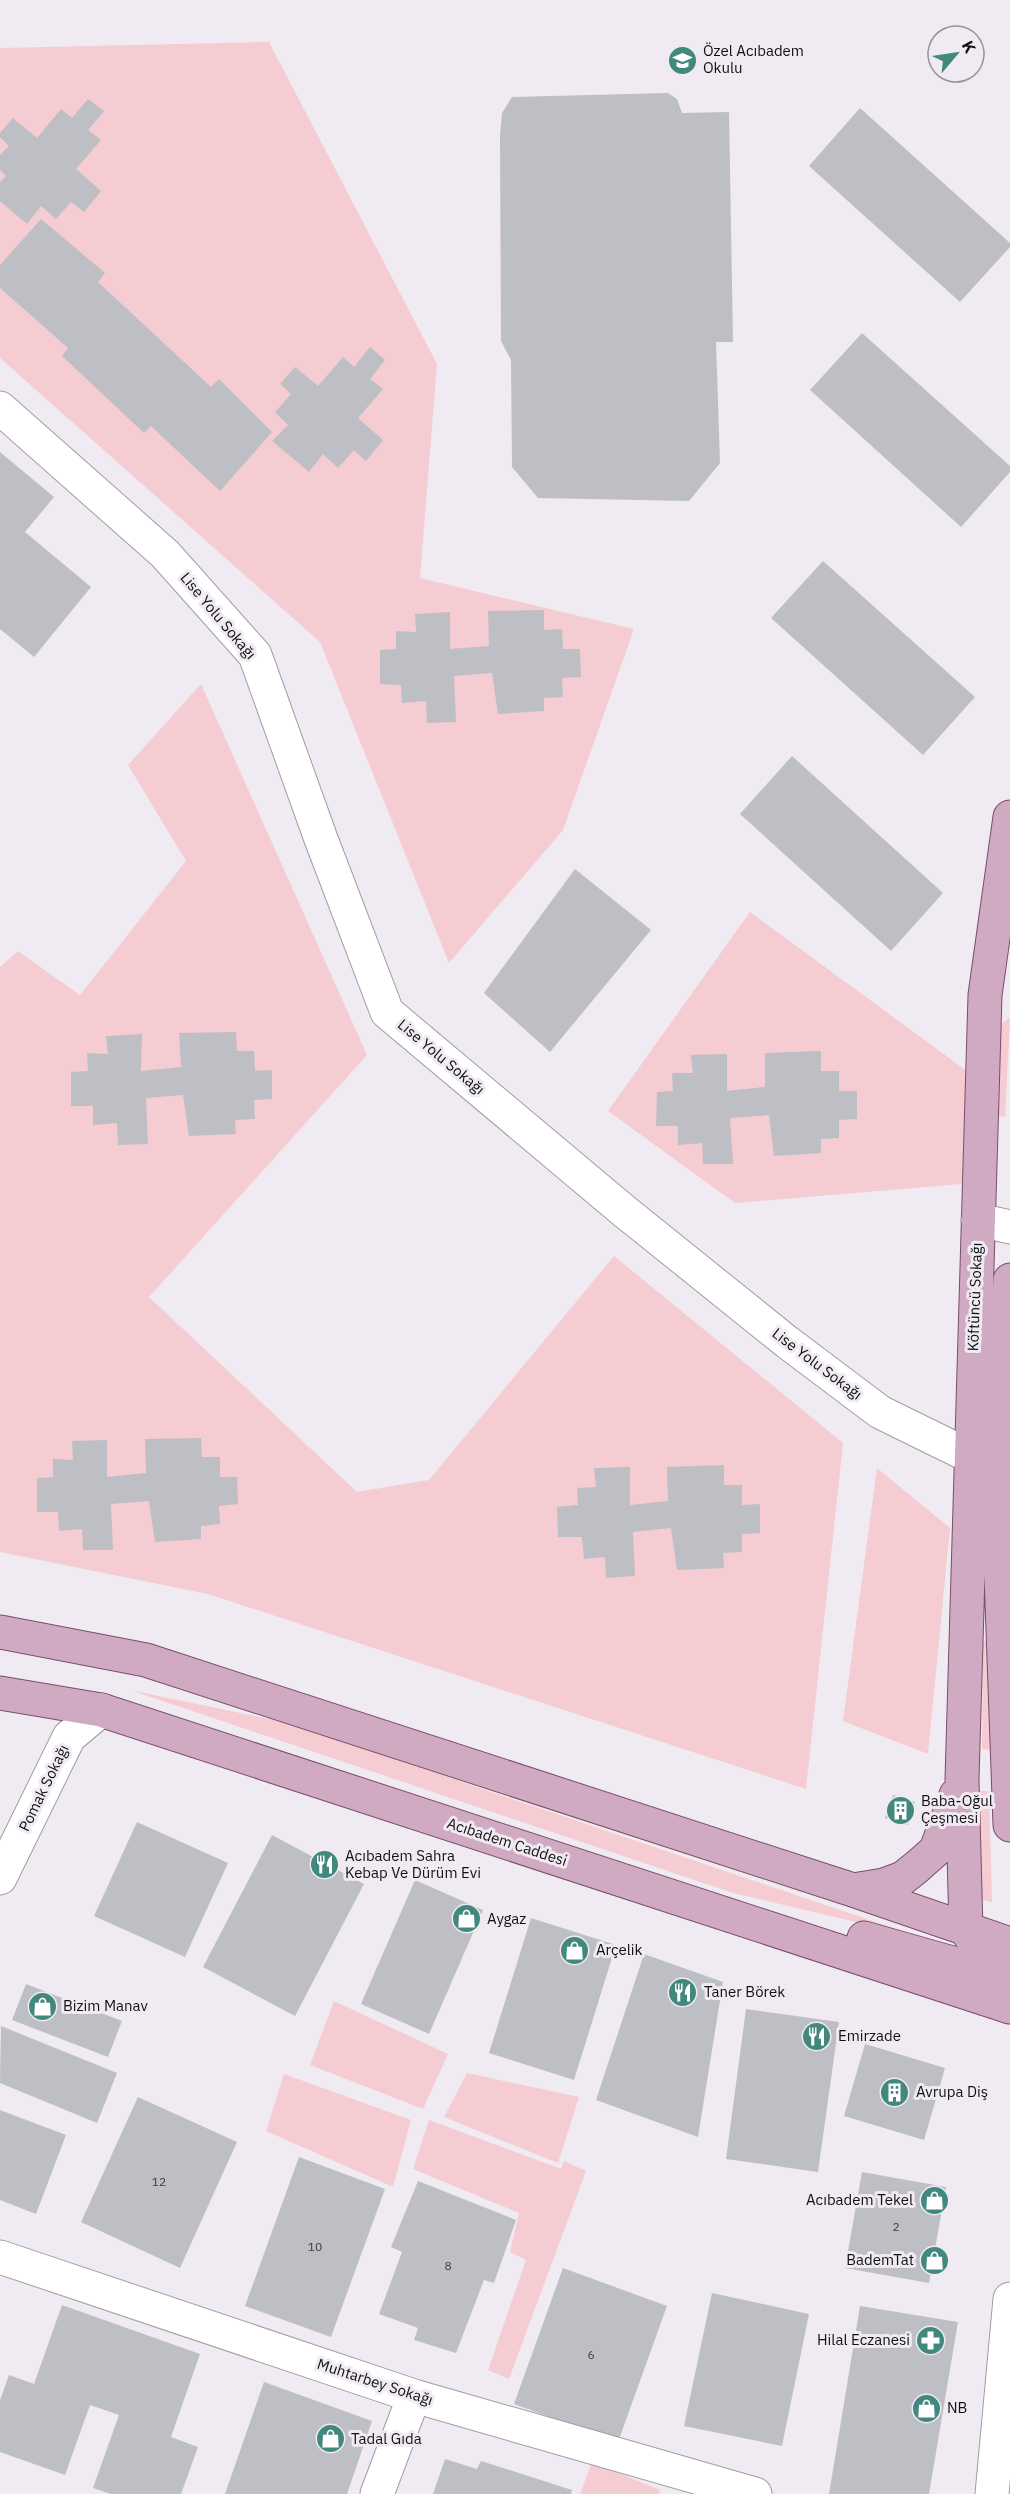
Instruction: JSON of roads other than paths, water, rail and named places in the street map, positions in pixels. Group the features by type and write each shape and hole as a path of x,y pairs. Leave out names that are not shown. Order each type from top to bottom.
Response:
{"main road":[{"name":"Köftüncü Sokağı","path":"1010,817 985,995 978,1220 985,1463 1009,1775 1010,1825"},
{"name":"Köftüncü Sokağı","path":"966,1930 962,1779 985,1463 1010,1280"},
{"path":"0,1632 146,1660 853,1890 966,1930 1003,1952"},
{"name":"Acıbadem Caddesi","path":"0,1692 101,1710 1010,2008"},
{"name":"Köftüncü Sokağı","path":"853,1890 884,1885 903,1878 936,1850 962,1779"},
{"path":"756,1923 806,1926 837,1931 963,1966 1003,1952"},
{"path":"1003,1952 1010,2008"}],"street":[{"name":"Lise Yolu Sokağı","path":"0,408 165,554 255,655 321,839 387,1012 624,1211 787,1342 880,1412 985,1463"},
{"path":"978,1220 1010,1227"},
{"name":"Pomak Sokağı","path":"0,1878 69,1737 101,1710"},
{"name":"Muhtarbey Sokağı","path":"0,2257 414,2396 755,2494"},
{"path":"992,2494 1010,2299"},
{"path":"377,2494 414,2396"}],"place":[{"name":"Özel Acıbadem Okulu","path":"682,60"},
{"name":"Baba-Oğul Çeşmesi","path":"900,1810"},
{"name":"Acıbadem Sahra Kebap Ve Dürüm Evi","path":"324,1865"},
{"name":"Aygaz","path":"466,1919"},
{"name":"Arçelik","path":"575,1950"},
{"name":"Taner Börek","path":"683,1992"},
{"name":"Bizim Manav","path":"42,2006"},
{"name":"Emirzade","path":"817,2036"},
{"name":"Avrupa Diş","path":"895,2092"},
{"name":"Acıbadem Tekel","path":"934,2200"},
{"name":"BademTat","path":"935,2260"},
{"name":"Hilal Eczanesi","path":"931,2340"},
{"name":"NB","path":"926,2408"},
{"name":"Tadal Gıda","path":"330,2439"}]}
